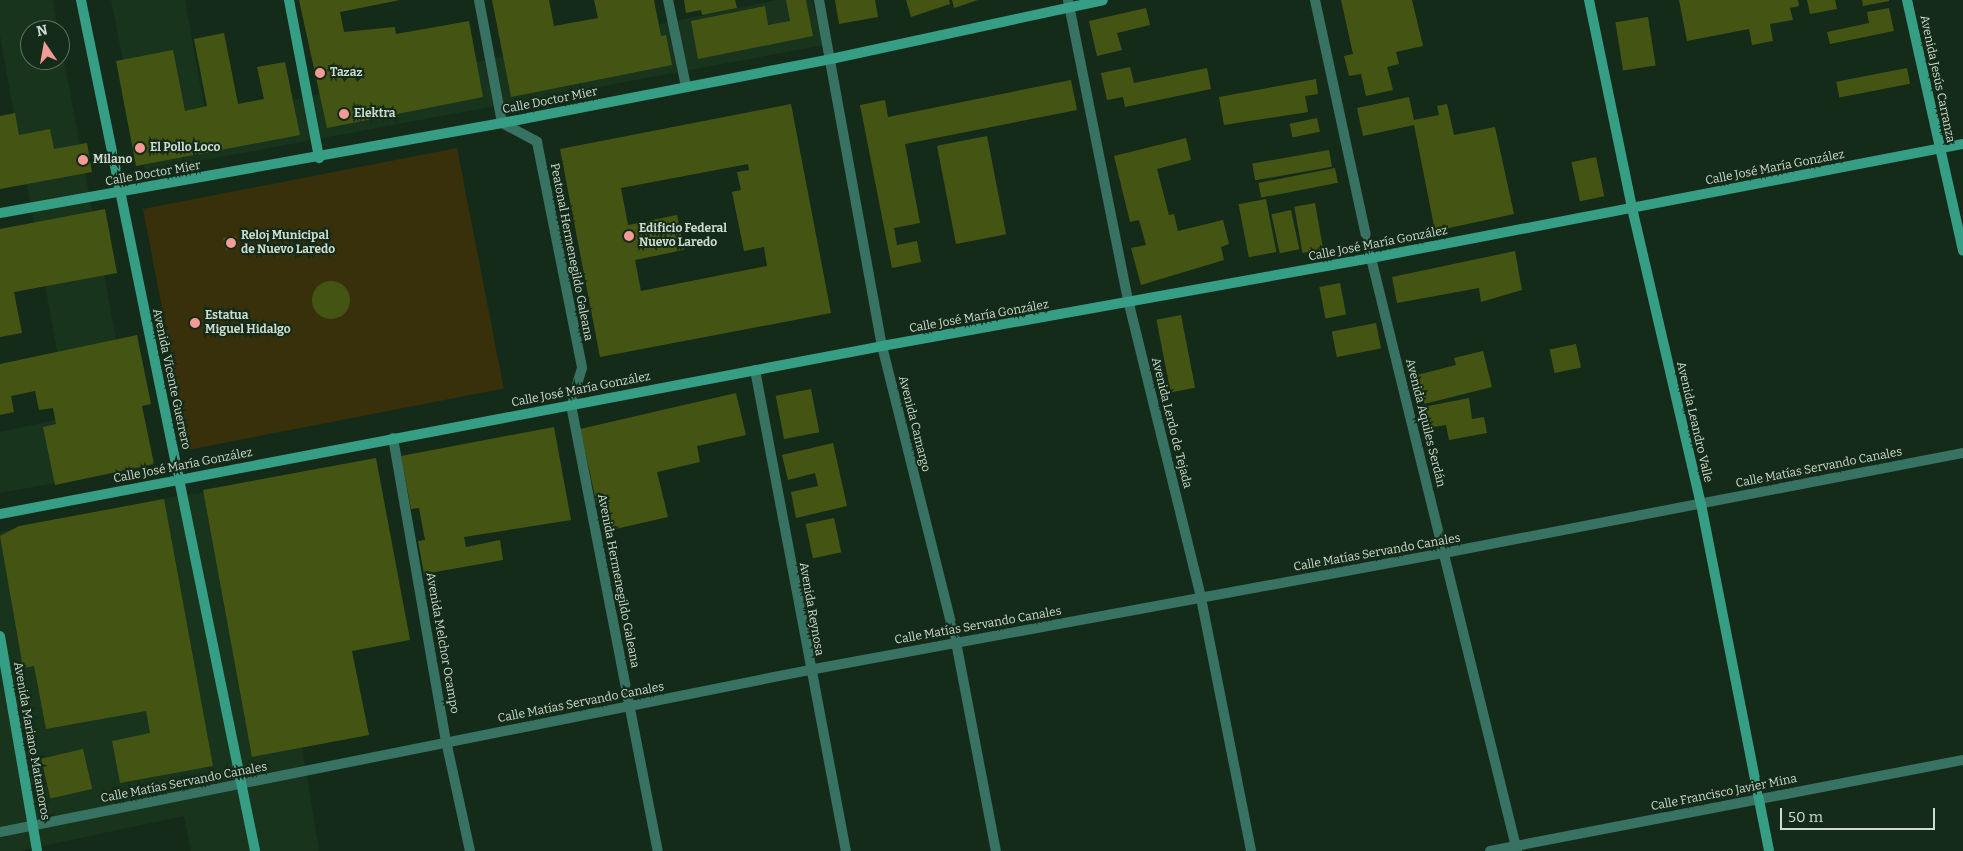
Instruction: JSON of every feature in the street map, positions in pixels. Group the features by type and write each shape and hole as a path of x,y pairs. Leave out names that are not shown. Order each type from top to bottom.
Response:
{"main road":[{"name":"Avenida Vicente Guerrero","path":"81,0 255,851"},
{"path":"289,0 319,158"},
{"name":"Calle Doctor Mier","path":"0,213 319,158 502,123 831,59 1069,4 1103,0"},
{"name":"Avenida Leandro Valle","path":"1589,0 1632,208 1700,504 1769,851"},
{"name":"Avenida Jesús Carranza","path":"1907,0 1963,251"},
{"name":"Calle José María González","path":"0,514 882,346 1129,304 1963,144"},
{"name":"Avenida Mariano Matamoros","path":"0,636 37,851"}],"street":[{"path":"479,0 502,123"},
{"path":"668,0 686,86"},
{"name":"Avenida Camargo","path":"819,0 882,346 956,642 996,851"},
{"name":"Avenida Aquiles Serdán","path":"1315,0 1371,258 1517,848"},
{"name":"Avenida Lerdo de Tejada","path":"1069,4 1129,304 1201,598 1251,851"},
{"name":"Peatonal Hermenegildo Galeana","path":"502,123 537,142 582,368 571,405"},
{"name":"Avenida Reynosa","path":"755,370 810,670 846,851"},
{"name":"Avenida Hermenegildo Galeana","path":"571,405 658,851"},
{"name":"Avenida Melchor Ocampo","path":"393,438 446,742 470,851"},
{"name":"Calle Matías Servando Canales","path":"0,832 810,670 1444,553 1963,453"},
{"name":"Calle Francisco Javier Mina","path":"1490,851 1517,848 1963,760"}],"shaded area":[{"path":"0,0 53,0 56,20 20,20 20,70 66,70 140,468 0,493 0,432 69,417 0,36"},
{"path":"111,0 185,0 206,118 777,0 812,0 824,45 145,171"},
{"path":"457,148 504,388 190,450 143,209"},
{"path":"260,485 319,851 191,851 184,816 19,851 0,851 0,532 171,497"}],"building":[{"path":"299,0 400,0 340,12 344,32 395,27 396,34 469,21 483,97 327,128"},
{"path":"492,0 549,0 554,26 598,18 594,0 654,0 661,36 666,35 672,65 511,97"},
{"path":"684,0 735,0 737,8 702,15 701,10 686,13"},
{"path":"786,0 806,0 813,36 698,59 691,21 765,6 768,25 790,21"},
{"path":"835,0 875,0 878,17 839,24"},
{"path":"906,0 949,0 950,4 911,17"},
{"path":"952,0 978,0 954,8"},
{"path":"1341,0 1412,0 1423,46 1396,52 1399,64 1387,67 1393,90 1366,96 1361,74 1349,76 1344,56 1353,54"},
{"path":"1679,0 1798,0 1799,6 1790,8 1793,20 1770,24 1773,41 1752,45 1749,29 1687,41"},
{"path":"1807,0 1835,0 1837,9 1810,14"},
{"path":"1862,0 1889,0 1889,1 1863,6"},
{"path":"1146,8 1150,25 1117,33 1122,50 1097,56 1089,21"},
{"path":"1889,8 1894,31 1830,44 1827,32 1869,23 1867,12"},
{"path":"1648,17 1656,65 1623,71 1615,22"},
{"path":"224,33 238,104 264,99 257,67 285,62 300,135 136,166 116,61 173,50 185,111 207,106 194,39"},
{"path":"1130,67 1134,83 1207,68 1211,89 1125,107 1123,97 1107,100 1101,73"},
{"path":"1907,68 1910,84 1839,97 1836,82"},
{"path":"1316,79 1318,94 1305,96 1308,112 1224,125 1219,97"},
{"path":"1071,80 1077,110 905,144 920,223 894,228 897,245 917,241 921,262 892,268 860,105 885,100 888,117"},
{"path":"1409,97 1414,120 1439,115 1437,106 1447,104 1454,135 1495,127 1514,214 1435,231 1414,125 1363,136 1357,108"},
{"name":"Edificio Federal Nuevo Laredo","path":"791,104 831,313 600,357 560,149","holes":["748,164 749,170 737,172 741,190 732,192 744,251 764,247 767,266 641,291 635,260 684,250 677,215 628,225 621,188"]},
{"path":"15,113 19,135 50,129 54,149 87,143 92,172 0,189 0,116"},
{"path":"1317,118 1320,132 1293,138 1290,124"},
{"path":"987,136 1006,234 956,244 937,146"},
{"path":"1186,138 1191,160 1157,169 1169,215 1174,214 1178,231 1223,220 1229,244 1221,247 1224,260 1141,285 1131,248 1146,245 1139,220 1130,222 1114,156"},
{"path":"1329,150 1332,167 1255,180 1252,164"},
{"path":"1596,157 1604,196 1580,201 1572,162"},
{"path":"1335,168 1338,183 1261,198 1258,183"},
{"path":"1266,199 1276,252 1249,257 1239,204"},
{"path":"1315,203 1323,249 1302,253 1294,207"},
{"path":"105,209 117,273 14,292 22,333 0,337 0,229"},
{"path":"1291,210 1299,249 1280,253 1271,214"},
{"name":"Reloj Municipal de Nuevo Laredo","path":"236,236 238,247 226,250 223,238"},
{"path":"1515,251 1522,290 1481,302 1479,288 1397,303 1392,277"},
{"path":"331,281 345,286 350,300 345,314 331,319 317,314 312,300 317,286"},
{"path":"1340,283 1346,314 1325,318 1319,287"},
{"path":"1181,315 1195,388 1171,392 1156,320"},
{"path":"1376,323 1381,349 1337,357 1332,332"},
{"path":"137,335 151,404 142,406 154,464 55,485 43,427 56,424 53,408 39,410 35,391 11,396 14,412 0,415 0,364"},
{"path":"1576,344 1581,367 1555,373 1550,350"},
{"path":"1483,351 1492,387 1424,404 1417,375 1456,365 1454,358"},
{"path":"811,389 819,432 784,439 776,396"},
{"path":"736,393 746,435 697,446 700,462 657,472 668,517 611,530 605,504 597,505 580,429"},
{"path":"1469,398 1472,419 1484,417 1487,433 1449,440 1446,425 1427,428 1423,407"},
{"path":"554,427 571,520 464,537 466,547 500,540 503,560 424,574 418,541 425,540 419,508 411,509 401,456"},
{"path":"833,443 847,506 796,518 791,492 818,486 815,473 788,480 782,455"},
{"path":"376,458 410,640 352,651 369,735 252,757 203,490"},
{"path":"164,499 213,766 120,783 112,741 150,733 146,711 46,729 34,666 23,668 0,536 19,526"},
{"path":"834,518 841,552 813,558 806,524"},
{"path":"83,749 92,789 50,799 41,759"}],"place":[{"name":"Tazaz","path":"320,73"},
{"name":"Elektra","path":"344,114"},
{"name":"El Pollo Loco","path":"140,148"},
{"name":"Milano","path":"83,160"},
{"name":"Edificio Federal Nuevo Laredo","path":"629,236"},
{"name":"Reloj Municipal de Nuevo Laredo","path":"231,243"},
{"name":"Estatua Miguel Hidalgo","path":"195,323"}]}
